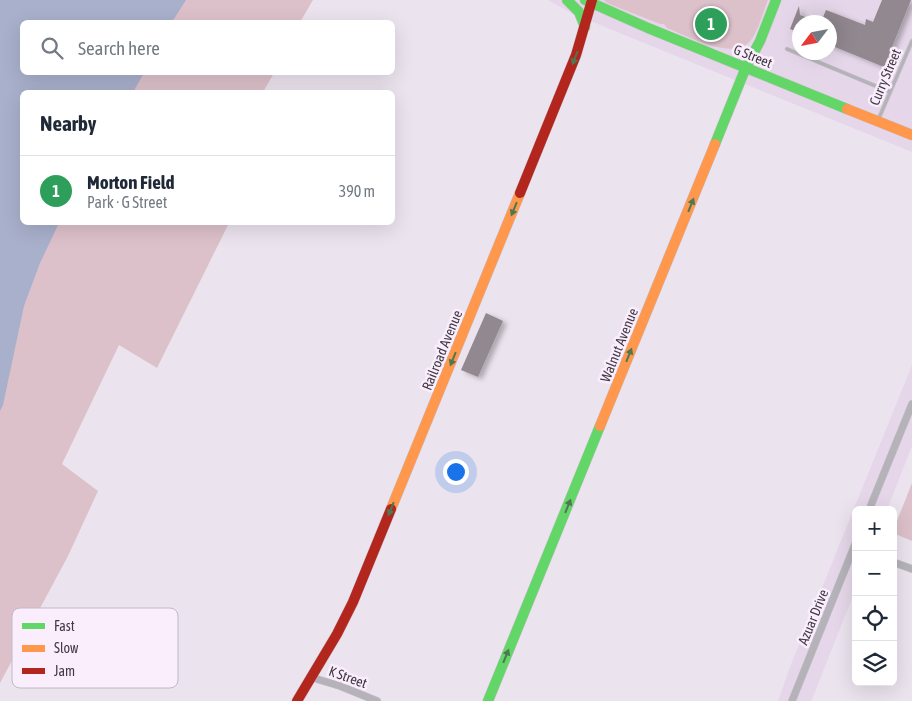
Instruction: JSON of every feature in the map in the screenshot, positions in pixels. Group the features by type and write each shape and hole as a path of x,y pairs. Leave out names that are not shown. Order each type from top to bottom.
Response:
{"main road":[{"path":"566,0 579,11 585,28"},
{"name":"Walnut Avenue","path":"488,701 746,68 760,41 776,0"},
{"name":"Railroad Avenue","path":"297,701 337,634 353,602 569,73 585,28 589,1"},
{"name":"G Street","path":"589,1 746,68 912,135"}],"street":[{"path":"871,506 912,404"},
{"name":"Azuar Drive","path":"792,701 853,551"},
{"path":"897,563 912,569"},
{"name":"K Street","path":"310,677 340,686 377,701"}],"lane":[{"name":"Curry Street","path":"878,121 912,41"},
{"path":"788,49 890,92"}],"shaded area":[{"path":"169,0 313,0 301,20 157,20"},
{"path":"548,0 912,0 912,152 573,14"},
{"path":"604,0 768,0 751,40 743,46 734,49 722,48 698,41 667,28 664,24 607,3"},
{"path":"121,75 273,75 264,90 113,90"},
{"path":"44,225 228,225 157,368 119,345 62,464 98,491 68,556 40,608 12,608 12,661 0,683 0,368"},
{"path":"912,365 912,446 889,506 855,506"},
{"path":"912,483 912,541 897,535 897,521"},
{"path":"852,514 852,598 811,701 778,701"}],"water":[{"path":"0,0 186,0 173,20 20,20 20,75 143,75 134,90 20,90 20,225 58,225 40,263 24,306 3,405 0,411"}],"building":[{"path":"882,0 911,0 884,67 837,48 837,15 824,15 826,10 865,25 866,19 873,22"},
{"path":"799,6 800,15 795,15"},
{"path":"486,313 503,321 478,377 461,370"}],"traffic: fast":[{"path":"567,0 579,12 585,27"},
{"path":"585,0 648,28 847,109"},
{"path":"715,144 776,0"},
{"path":"488,701 600,426"}],"traffic: slow":[{"path":"847,109 912,135"},
{"path":"600,426 715,144"},
{"path":"391,509 520,193"}],"traffic: jam":[{"path":"520,193 576,55 592,0"},
{"path":"297,701 337,634 353,602 391,509"}],"place":[{"name":"Morton Field","path":"711,24"}]}
